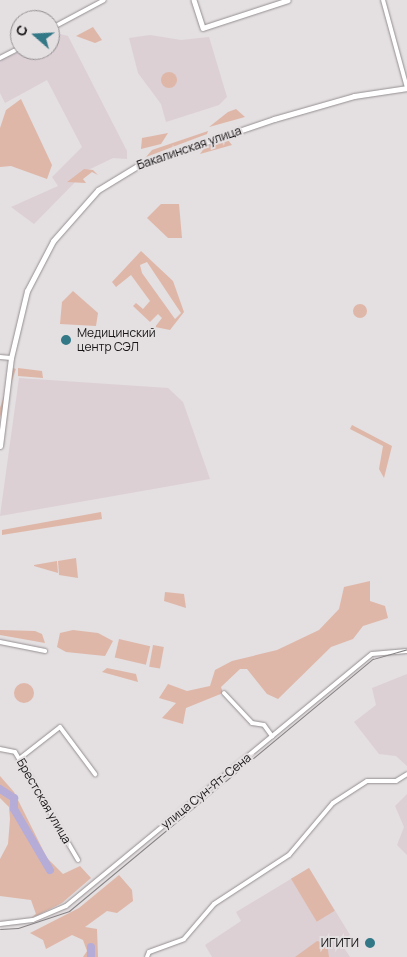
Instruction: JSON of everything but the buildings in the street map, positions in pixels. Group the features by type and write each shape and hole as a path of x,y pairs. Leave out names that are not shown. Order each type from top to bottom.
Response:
{"main road":[{"name":"Бакалинская улица","path":"0,446 11,358 22,306 42,258 98,190 144,162 354,96 407,88"}],"street":[{"path":"60,24 104,0"},
{"path":"194,0 203,28 288,0"},
{"path":"383,0 407,88"},
{"path":"0,357 11,358"},
{"path":"0,642 45,650"},
{"name":"улица Сун-Ят-Сена","path":"0,924 33,920 66,906 372,654 407,651"},
{"path":"224,692 252,723 264,725 272,736"},
{"path":"19,759 60,727 95,774"},
{"name":"Брестская улица","path":"2,749 14,751 78,860"},
{"path":"147,957 149,952 184,939 214,904 289,855 333,803 367,781 396,781 407,774"}],"shaded area":[{"path":"93,27 102,40 95,43 76,36"},
{"path":"60,34 68,36 127,151 127,159 113,158 86,171 34,224 11,207 58,186 52,177 82,147 47,80 5,103 0,93 0,59 10,55 10,60 60,60"},
{"path":"150,35 181,40 209,37 227,97 219,105 166,122 161,104 138,73 129,38"},
{"path":"169,72 177,80 169,88 161,80"},
{"path":"21,99 52,165 47,179 11,166 0,167 0,128 6,110"},
{"path":"236,109 245,117 209,127 228,112"},
{"path":"208,131 207,134 146,157 152,150"},
{"path":"168,133 161,144 141,149 142,138"},
{"path":"228,140 232,145 200,154 205,147"},
{"path":"84,169 93,170 98,175 92,172 83,179 86,183 67,182"},
{"path":"161,204 179,204 182,238 168,238 147,218"},
{"path":"141,251 173,281 184,312 170,330 155,327 162,318 158,314 150,322 133,306 136,303 143,309 150,301 131,275 116,287 112,282","holes":["147,262 181,313 175,319 142,273 140,265"]},
{"path":"73,291 98,313 96,326 60,324 62,302"},
{"path":"357,304 363,304 367,311 363,318 357,318 353,314 353,308"},
{"path":"13,368 16,369 0,418 0,408"},
{"path":"18,368 42,371 43,378 18,376"},
{"path":"19,378 168,388 183,402 210,479 0,516"},
{"path":"352,425 392,446 384,478 379,469 383,446 350,429"},
{"path":"101,512 102,519 2,535 2,530"},
{"path":"76,558 78,578 59,575 58,561"},
{"path":"57,561 58,573 34,566 34,565"},
{"path":"370,581 370,601 385,606 388,618 363,626 353,639 331,647 278,699 267,694 247,669 240,669 221,687 223,693 186,708 183,724 162,718 176,703 159,698 168,684 187,691 210,686 215,670 232,661 277,650 319,630 339,609 344,587"},
{"path":"165,592 184,594 186,608 164,601"},
{"path":"0,630 35,631 42,634 45,643 0,635"},
{"path":"73,630 98,633 113,641 105,656 66,652 57,647 60,633"},
{"path":"119,639 150,646 146,665 115,658"},
{"path":"153,645 164,647 160,669 149,667"},
{"path":"107,668 136,674 138,682 102,672"},
{"path":"407,674 407,766 396,756 379,754 354,722 376,705 372,688"},
{"path":"24,683 31,686 34,693 31,700 24,703 17,700 14,693 17,686"},
{"path":"0,776 14,792 47,858 63,874 80,866 91,878 62,903 32,917 36,914 31,900 0,896 0,859 8,844 10,819 9,807 0,798"},
{"path":"407,794 407,855 397,845 404,827 395,806"},
{"path":"309,868 350,935 340,942 350,957 212,957 205,945 241,921 236,912"},
{"path":"309,868 335,911 317,922 291,879"},
{"path":"119,875 132,890 133,901 117,913 107,911 85,927 97,929 98,957 83,957 87,951 83,940 72,935 46,949 43,940 30,933 79,908"},
{"path":"317,941 327,944 329,957 295,957"}],"waterway":[{"path":"0,789 14,798 14,809 50,870"},
{"path":"91,947 91,957"}],"tram line":[{"path":"0,929 18,928 69,911 373,659 407,649"}],"place":[{"name":"Медицинский центр СЭЛ","path":"66,340"},
{"name":"ИГИТИ","path":"370,943"}]}
